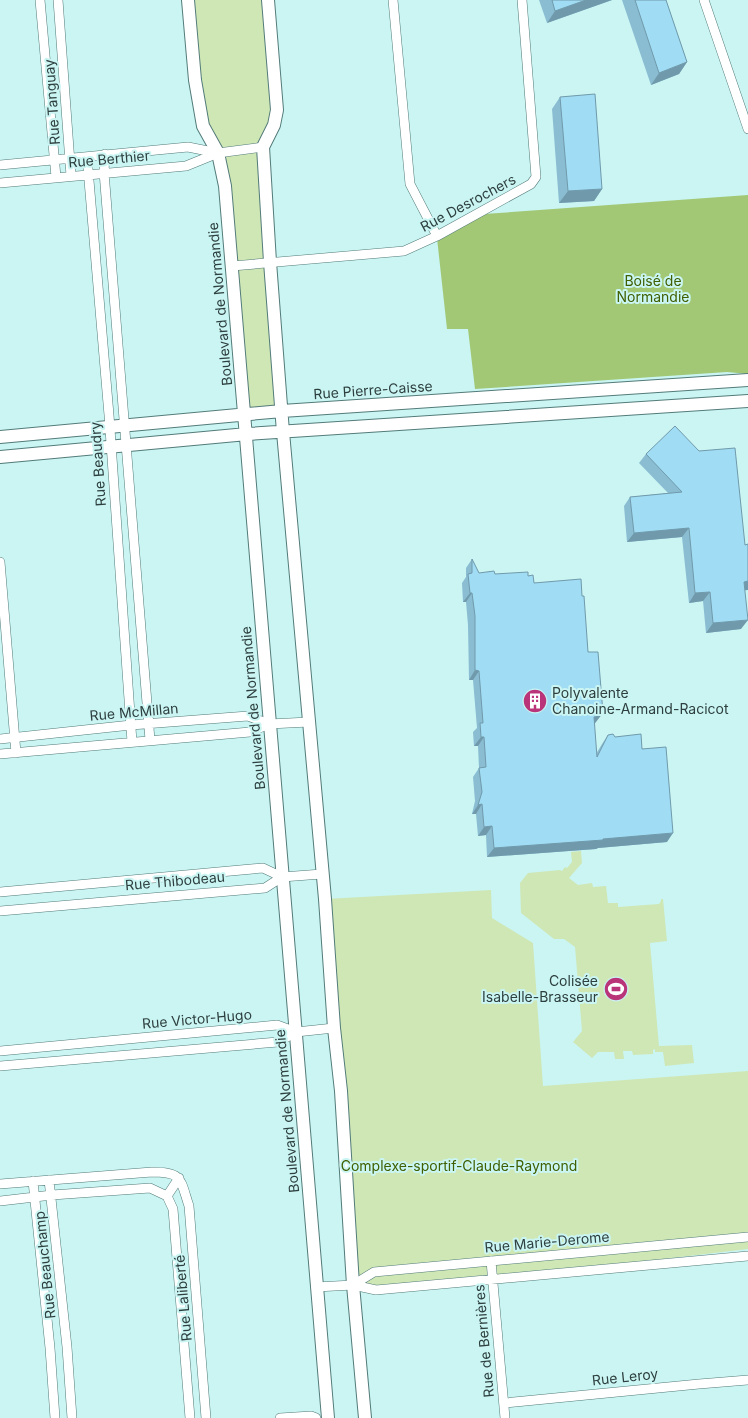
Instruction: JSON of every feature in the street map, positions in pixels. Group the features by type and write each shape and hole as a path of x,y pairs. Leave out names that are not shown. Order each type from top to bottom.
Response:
{"street":[{"name":"Rue Tanguay","path":"40,0 56,177"},
{"name":"Rue Tanguay","path":"58,0 71,176"},
{"name":"Boulevard de Normandie","path":"188,0 195,80 203,126 218,153 225,186 328,1418"},
{"path":"268,0 277,110 274,125 263,147 270,262 334,1028 341,1091 353,1285 365,1418"},
{"path":"393,0 410,184 436,236"},
{"name":"Rue Desrochers","path":"232,266 404,251 436,236 531,184 536,177 522,0"},
{"path":"704,0 748,129"},
{"path":"42,28 60,26"},
{"name":"Rue Berthier","path":"0,165 188,147 218,153"},
{"name":"Rue Berthier","path":"0,183 186,166 218,153 263,147"},
{"path":"105,154 104,172 128,446 150,740"},
{"name":"Rue Beaudry","path":"87,157 110,427 132,742"},
{"path":"95,260 112,258"},
{"path":"101,326 118,325"},
{"name":"Rue Pierre-Caisse","path":"0,437 282,411 748,380"},
{"path":"557,392 558,414"},
{"path":"480,398 480,419"},
{"path":"412,402 412,424"},
{"path":"0,457 247,434 748,402"},
{"path":"366,405 367,426"},
{"path":"0,562 16,753"},
{"path":"121,599 139,598"},
{"name":"Rue McMillan","path":"0,739 131,725 248,716 269,724"},
{"name":"Rue McMillan","path":"0,754 250,732 269,724 309,722"},
{"name":"Rue Thibodeau","path":"0,892 264,868 282,877"},
{"name":"Rue Thibodeau","path":"0,910 265,888 282,877 322,874"},
{"path":"65,886 66,904"},
{"name":"Rue Victor-Hugo","path":"0,1051 277,1025 296,1032"},
{"name":"Rue Victor-Hugo","path":"0,1066 278,1042 296,1032 334,1028"},
{"path":"99,1042 101,1058"},
{"path":"0,1184 152,1172 170,1172 179,1178 167,1196 150,1188 0,1201"},
{"name":"Rue Laliberté","path":"179,1178 189,1206 206,1418"},
{"name":"Rue Beauchamp","path":"49,1180 67,1347 72,1418"},
{"name":"Rue Beauchamp","path":"33,1181 55,1418"},
{"name":"Rue Laliberté","path":"167,1196 173,1209 190,1418"},
{"name":"Rue Marie-Derome","path":"353,1285 374,1272 748,1237"},
{"name":"Rue Marie-Derome","path":"316,1288 353,1285 376,1290 748,1256"},
{"name":"Rue de Bernières","path":"491,1261 505,1418"},
{"path":"50,1348 67,1347"},
{"name":"Rue Leroy","path":"504,1403 748,1380"},
{"path":"280,1418 311,1416 316,1418"}],"green space":[{"path":"188,0 268,0 277,110 263,147 282,411 245,415 225,186 203,126"},
{"name":"Boisé de Normandie","path":"748,195 748,374 727,372 475,389 468,329 447,329 437,238 484,214"},
{"name":"Colisée Isabelle-Brasseur","path":"581,851 582,863 569,878 578,885 592,883 593,887 606,886 608,903 618,903 618,907 659,904 661,899 663,899 667,941 650,943 659,1046 692,1045 694,1063 665,1066 663,1052 655,1052 655,1049 653,1054 633,1055 632,1051 623,1051 624,1059 615,1059 614,1052 598,1052 592,1058 573,1042 582,1031 575,947 564,939 554,939 521,913 520,883 528,873 562,871 572,862 571,852"},
{"name":"Complexe-sportif-Claude-Raymond","path":"491,890 492,918 533,943 543,1086 748,1071 748,1249 493,1279 355,1289 325,899"}],"building":[{"path":"552,0 586,0 555,11"},
{"path":"635,0 666,0 687,62 659,73"},
{"path":"595,94 602,189 568,191 560,97"},
{"path":"675,426 699,451 735,448 745,545 748,544 748,581 744,582 748,620 713,623 710,592 695,593 689,528 634,533 630,497 682,492 646,454"},
{"name":"Polyvalente Chanoine-Armand-Racicot","path":"472,559 479,573 494,571 495,574 528,572 528,576 533,575 534,583 581,579 588,652 598,652 603,713 600,716 594,717 597,757 608,735 613,734 615,737 641,734 642,749 666,747 673,833 494,848 492,826 484,827 482,804 478,805 482,792 479,768 486,767 484,737 481,737 480,723 483,723 479,671 475,670 475,616 468,574 472,573"}],"place":[{"name":"Polyvalente Chanoine-Armand-Racicot","path":"535,701"},
{"name":"Colisée Isabelle-Brasseur","path":"616,989"}]}
